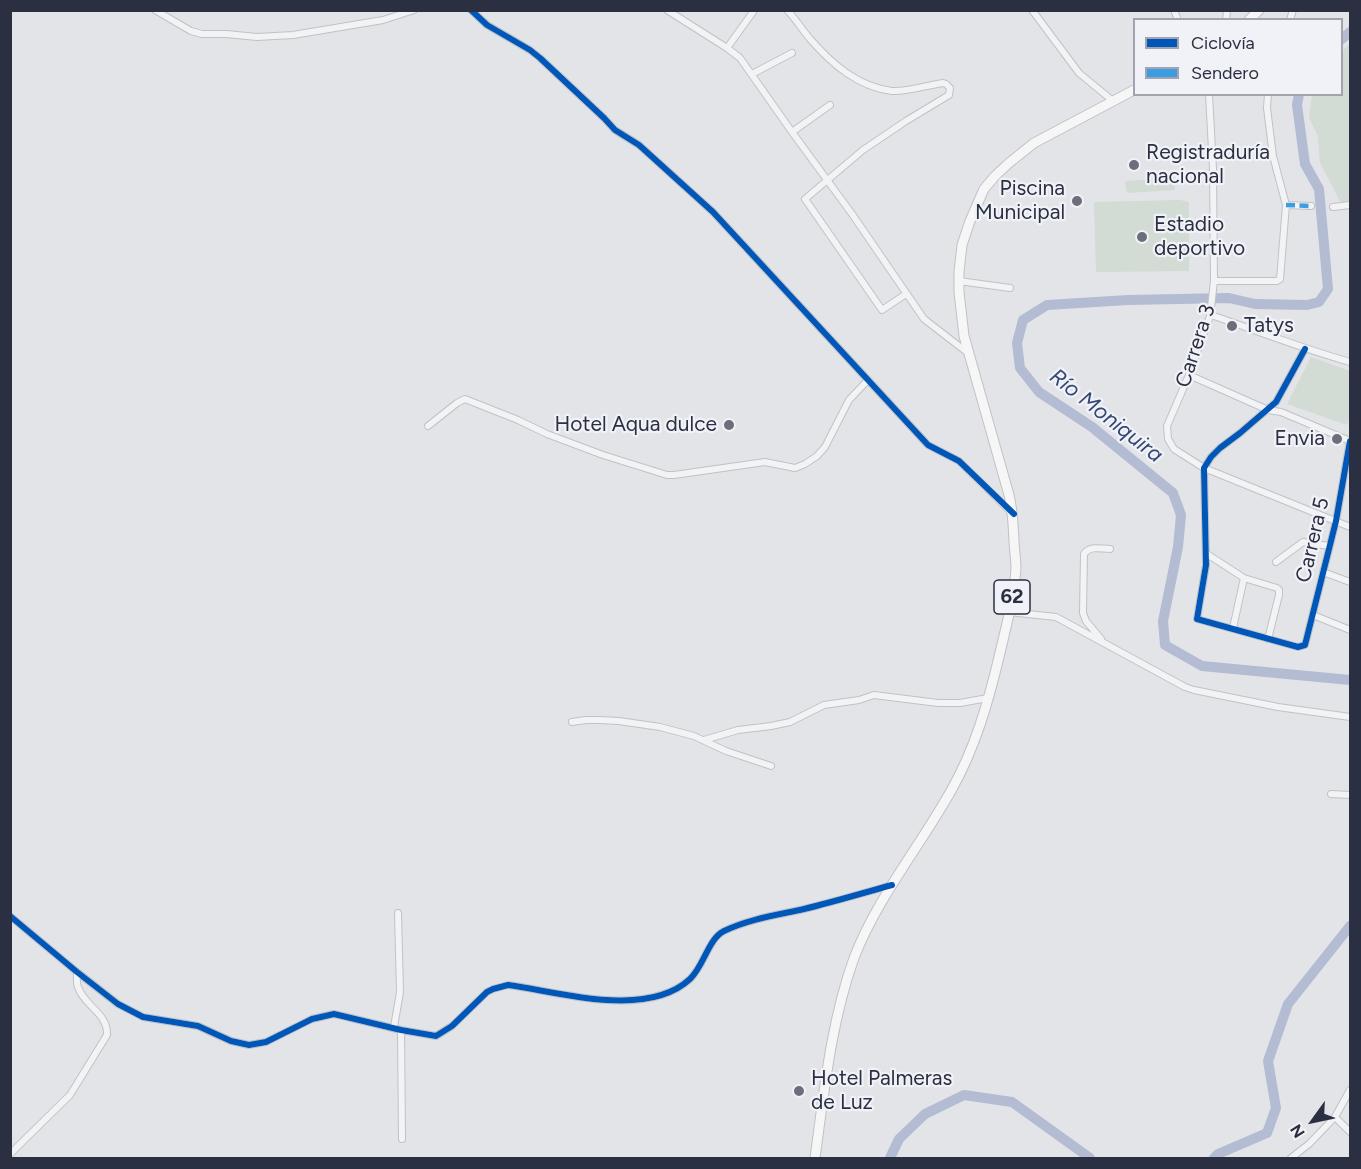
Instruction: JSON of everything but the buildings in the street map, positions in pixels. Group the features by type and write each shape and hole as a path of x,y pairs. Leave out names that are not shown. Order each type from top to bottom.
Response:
{"main road":[{"name":"62","path":"815,1158 834,1032 855,958 892,885 967,762 978,734 1010,612 1016,565 1014,514 962,326 959,281 962,245 969,221 984,189 1034,143 1133,91"}],"street":[{"path":"156,10 191,31 202,34 256,37 304,33 384,20 414,10"},
{"path":"471,10 487,25 540,58 615,130 639,145 697,197 928,445 959,461 1014,514"},
{"path":"666,10 728,48 740,58 924,319 969,354"},
{"path":"787,10 823,53 860,82 892,91 943,83 950,88 950,95 863,150 805,199 882,310 906,294"},
{"path":"1032,10 1079,73 1113,101"},
{"path":"728,48 753,12"},
{"path":"752,74 792,53"},
{"name":"Carrera 3","path":"1204,468 1174,449 1168,439 1167,426 1189,375 1210,313 1214,280 1213,169 1209,96"},
{"path":"1214,280 1280,280 1286,205 1273,156 1267,108 1268,96"},
{"path":"792,132 830,105"},
{"path":"1286,205 1311,206"},
{"path":"1333,207 1350,205"},
{"path":"959,281 1010,288"},
{"path":"1210,313 1350,362"},
{"path":"1207,554 1244,578 1279,590 1268,639 1197,619 1207,554 1204,468 1220,448 1276,402 1305,348"},
{"path":"1189,375 1268,410 1281,412 1350,441"},
{"path":"428,426 465,399 581,447 667,475 765,462 795,468 805,464 821,452 849,400 867,381"},
{"name":"Carrera 5","path":"1268,639 1299,647 1305,645 1336,520 1350,441"},
{"path":"1204,468 1350,527"},
{"path":"1276,562 1303,542 1329,546"},
{"path":"1105,644 1086,621 1083,613 1084,555 1092,548 1110,549"},
{"path":"1323,572 1350,582"},
{"path":"1233,628 1244,578"},
{"path":"1010,612 1056,617 1194,690 1278,707 1350,717"},
{"path":"1313,615 1350,630"},
{"path":"704,740 738,730 790,722 824,705 874,695 938,703 960,703 988,698"},
{"path":"572,722 599,720 645,724 694,736 726,752 771,766"},
{"path":"1330,794 1350,795"},
{"path":"10,916 118,1004 131,1011 143,1017 198,1026 241,1044 258,1045 312,1019 340,1014 431,1036 441,1034 487,992 508,985 604,999 644,1000 673,990 690,979 705,958 715,937 722,932 765,917 805,909 892,885"},
{"path":"398,913 400,992 397,1029 402,1139"},
{"path":"10,1154 69,1095 107,1035 103,1019 78,987 78,972"},
{"path":"1291,1158 1309,1144 1335,1117 1350,1090"},
{"path":"1335,1117 1350,1132"}],"shaded area":[{"path":"1349,44 1350,201 1341,203 1320,163 1318,136 1309,118 1312,96 1343,96 1343,50"},
{"path":"1174,178 1175,190 1127,193 1125,181"},
{"name":"Estadio deportivo","path":"1180,200 1189,202 1189,271 1096,272 1094,202"},
{"path":"1311,357 1350,371 1350,418 1347,425 1287,404"}],"waterway":[{"name":"Río Moniquira","path":"1343,38 1350,32"},
{"name":"Río Moniquira","path":"1299,96 1297,105 1305,164 1319,189 1328,289 1319,302 1307,305 1255,304 1229,298 1128,300 1047,305 1023,320 1017,343 1020,368 1039,392 1092,427 1173,493 1181,515 1178,547 1163,621 1165,645 1202,666 1350,680"},
{"name":"Río Moniquira","path":"1214,1158 1218,1154 1267,1133 1276,1108 1268,1061 1288,1004 1350,926"},
{"name":"Río Moniquira","path":"890,1158 899,1139 925,1114 964,1095 1012,1102 1090,1158"}],"marked path":[{"path":"1286,205 1311,206"}],"cycle path":[{"path":"471,10 487,25 540,58 615,130 639,145 713,212 928,445 959,461 1014,514"},
{"path":"1305,349 1276,402 1220,448 1204,468 1206,565 1197,619 1298,647 1305,645 1336,521 1350,441"},
{"path":"10,916 118,1004 143,1017 198,1026 231,1041 249,1045 266,1042 312,1019 334,1014 436,1036 452,1026 487,992 508,985 602,1000 651,998 672,991 690,979 714,940 724,931 753,920 892,885"}],"place":[{"name":"Registraduría nacional","path":"1134,165"},
{"name":"Piscina Municipal","path":"1077,201"},
{"name":"Estadio deportivo","path":"1142,237"},
{"name":"Tatys","path":"1232,326"},
{"name":"Hotel Aqua dulce","path":"729,425"},
{"name":"Envia","path":"1337,439"},
{"name":"Hotel Palmeras de Luz","path":"799,1091"}]}
